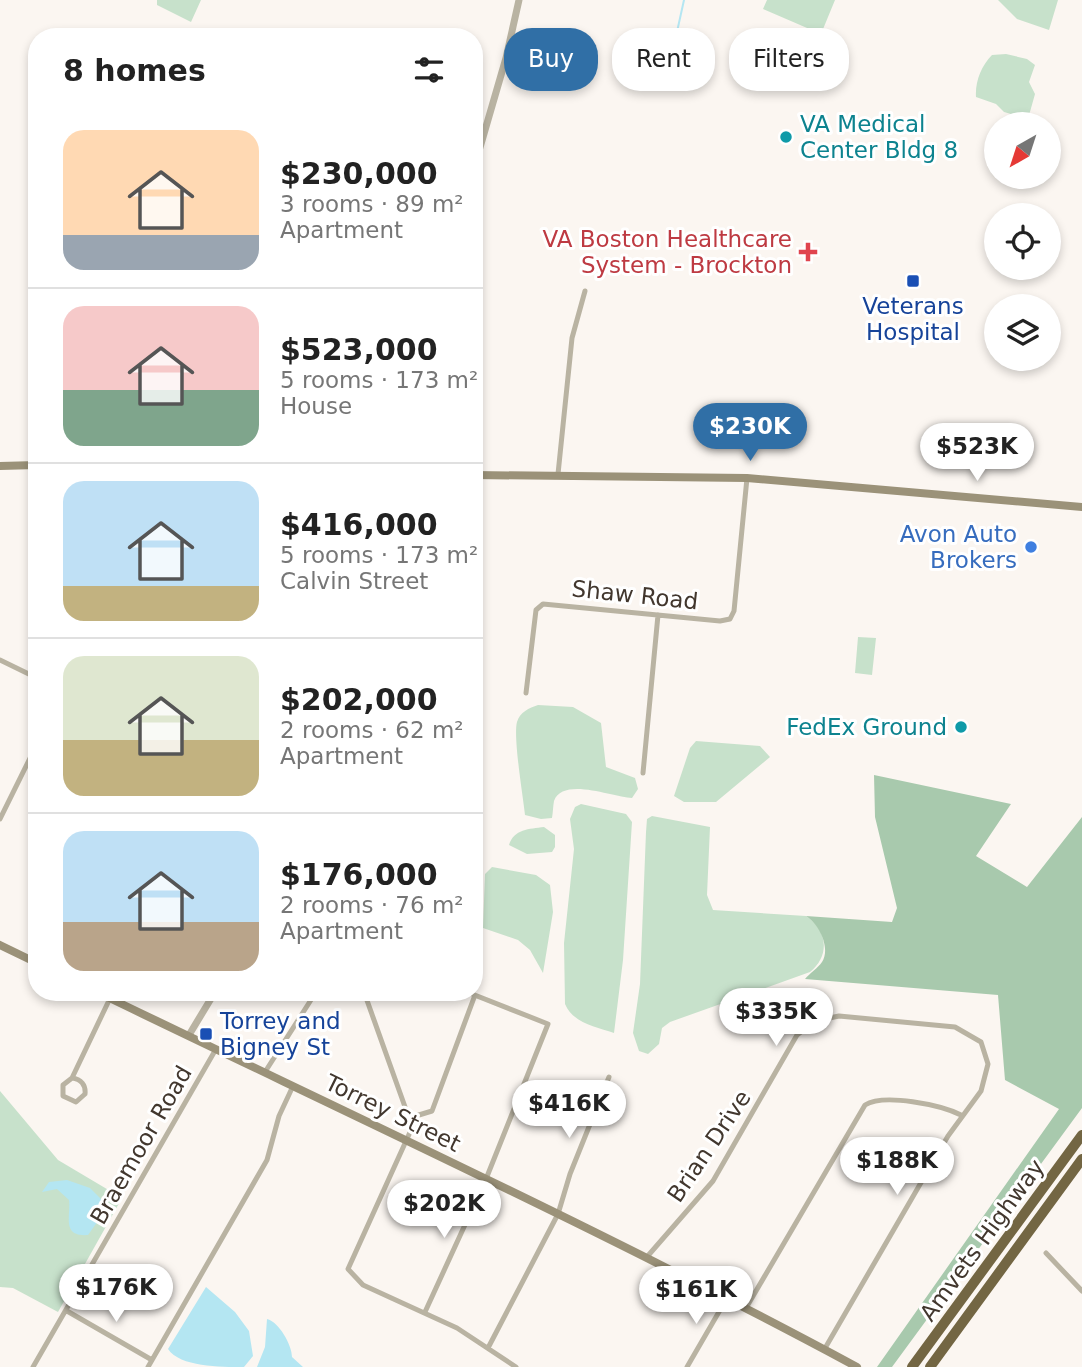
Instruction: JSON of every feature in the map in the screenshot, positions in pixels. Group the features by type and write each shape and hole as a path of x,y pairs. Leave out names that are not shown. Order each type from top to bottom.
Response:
{"highway":[{"name":"Amvets Highway","path":"912,1367 1082,1135"},
{"name":"Amvets Highway","path":"930,1367 1082,1159"}],"main road":[{"path":"0,466 28,465"},
{"path":"483,475 747,478 1082,507"},
{"path":"0,945 28,959"},
{"name":"Torrey Street","path":"124,1001 216,1049 727,1298 857,1367"}],"street":[{"path":"483,136 506,58 519,0"},
{"path":"558,474 572,338 584,291"},
{"name":"Shaw Road","path":"526,693 539,606 550,604 728,621 734,611 747,478"},
{"path":"643,773 658,615"},
{"path":"0,660 28,674"},
{"path":"0,819 28,762"},
{"path":"425,1312 486,1179 548,1024 483,998"},
{"path":"72,1079 80,1080 85,1090 83,1098 76,1102 65,1099 62,1092 65,1082 72,1079 109,1001"},
{"path":"189,1035 210,1001"},
{"path":"265,1072 310,1001"},
{"path":"367,1001 411,1130 348,1269 363,1285 425,1312 516,1367"},
{"path":"409,1118 432,1111 473,1001"},
{"name":"Brian Drive","path":"646,1258 713,1181 797,1035 810,1024 839,1016 945,1025 963,1029 982,1044 988,1059 987,1076 981,1091 961,1115"},
{"name":"Braemoor Road","path":"33,1367 216,1049"},
{"path":"488,1349 558,1214 570,1174 609,1077"},
{"path":"148,1367 268,1160 279,1116 293,1086"},
{"path":"746,1308 865,1105 877,1100 929,1104 961,1115 824,1350"},
{"path":"1046,1253 1082,1291"},
{"path":"687,1367 727,1298"},
{"path":"67,1311 152,1360"}],"green space":[{"path":"157,0 201,0 191,22 157,5"},
{"path":"767,0 835,0 823,28 807,28 763,9"},
{"path":"998,0 1058,0 1049,30 1017,19"},
{"path":"1006,54 1027,59 1035,65 1029,82 1035,94 1030,112 1004,112 996,104 976,97 982,69 992,55"},
{"path":"858,637 876,638 872,675 855,673"},
{"path":"538,705 573,707 601,723 606,767 635,778 638,789 632,798 590,790 568,790 559,794 554,801 552,818 541,819 525,815 516,730 518,719 523,713"},
{"path":"696,741 760,746 770,757 716,802 684,802 674,796 690,748"},
{"path":"874,775 1011,804 976,856 1027,887 1082,817 1082,1108 892,1367 877,1367 1059,1109 1005,1080 998,995 805,979 822,962 825,950 819,930 806,916 892,922 897,908 875,817"},
{"path":"581,804 626,814 632,822 623,960 614,1033 579,1020 565,1004 564,943 574,849 570,819 575,807"},
{"path":"652,816 710,827 707,895 713,910 806,916 819,928 824,943 821,958 810,972 670,1022 662,1028 659,1044 648,1054 639,1051 633,1033 640,984 647,819"},
{"path":"544,827 555,835 552,852 527,854 509,845 518,833"},
{"path":"492,867 536,875 550,885 553,912 543,973 530,950 518,940 483,928 485,874"},
{"path":"0,1091 58,1160 122,1198 58,1312 13,1288 0,1287"}],"water":[{"path":"67,1180 90,1188 102,1200 98,1221 88,1235 74,1233 71,1229 69,1200 57,1189 42,1192 49,1182"},
{"path":"206,1287 235,1312 249,1331 253,1356 244,1367 191,1363 168,1349"},
{"path":"267,1319 280,1329 290,1346 292,1357 303,1367 257,1367 265,1347"}],"waterway":[{"path":"678,28 684,0"}],"place":[{"name":"VA Medical Center Bldg 8","path":"786,137"},
{"name":"VA Boston Healthcare System - Brockton","path":"808,252"},
{"name":"Veterans Hospital","path":"913,281"},
{"name":"Avon Auto Brokers","path":"1031,547"},
{"name":"FedEx Ground","path":"961,727"},
{"name":"Torrey and Bigney St","path":"206,1034"}]}
